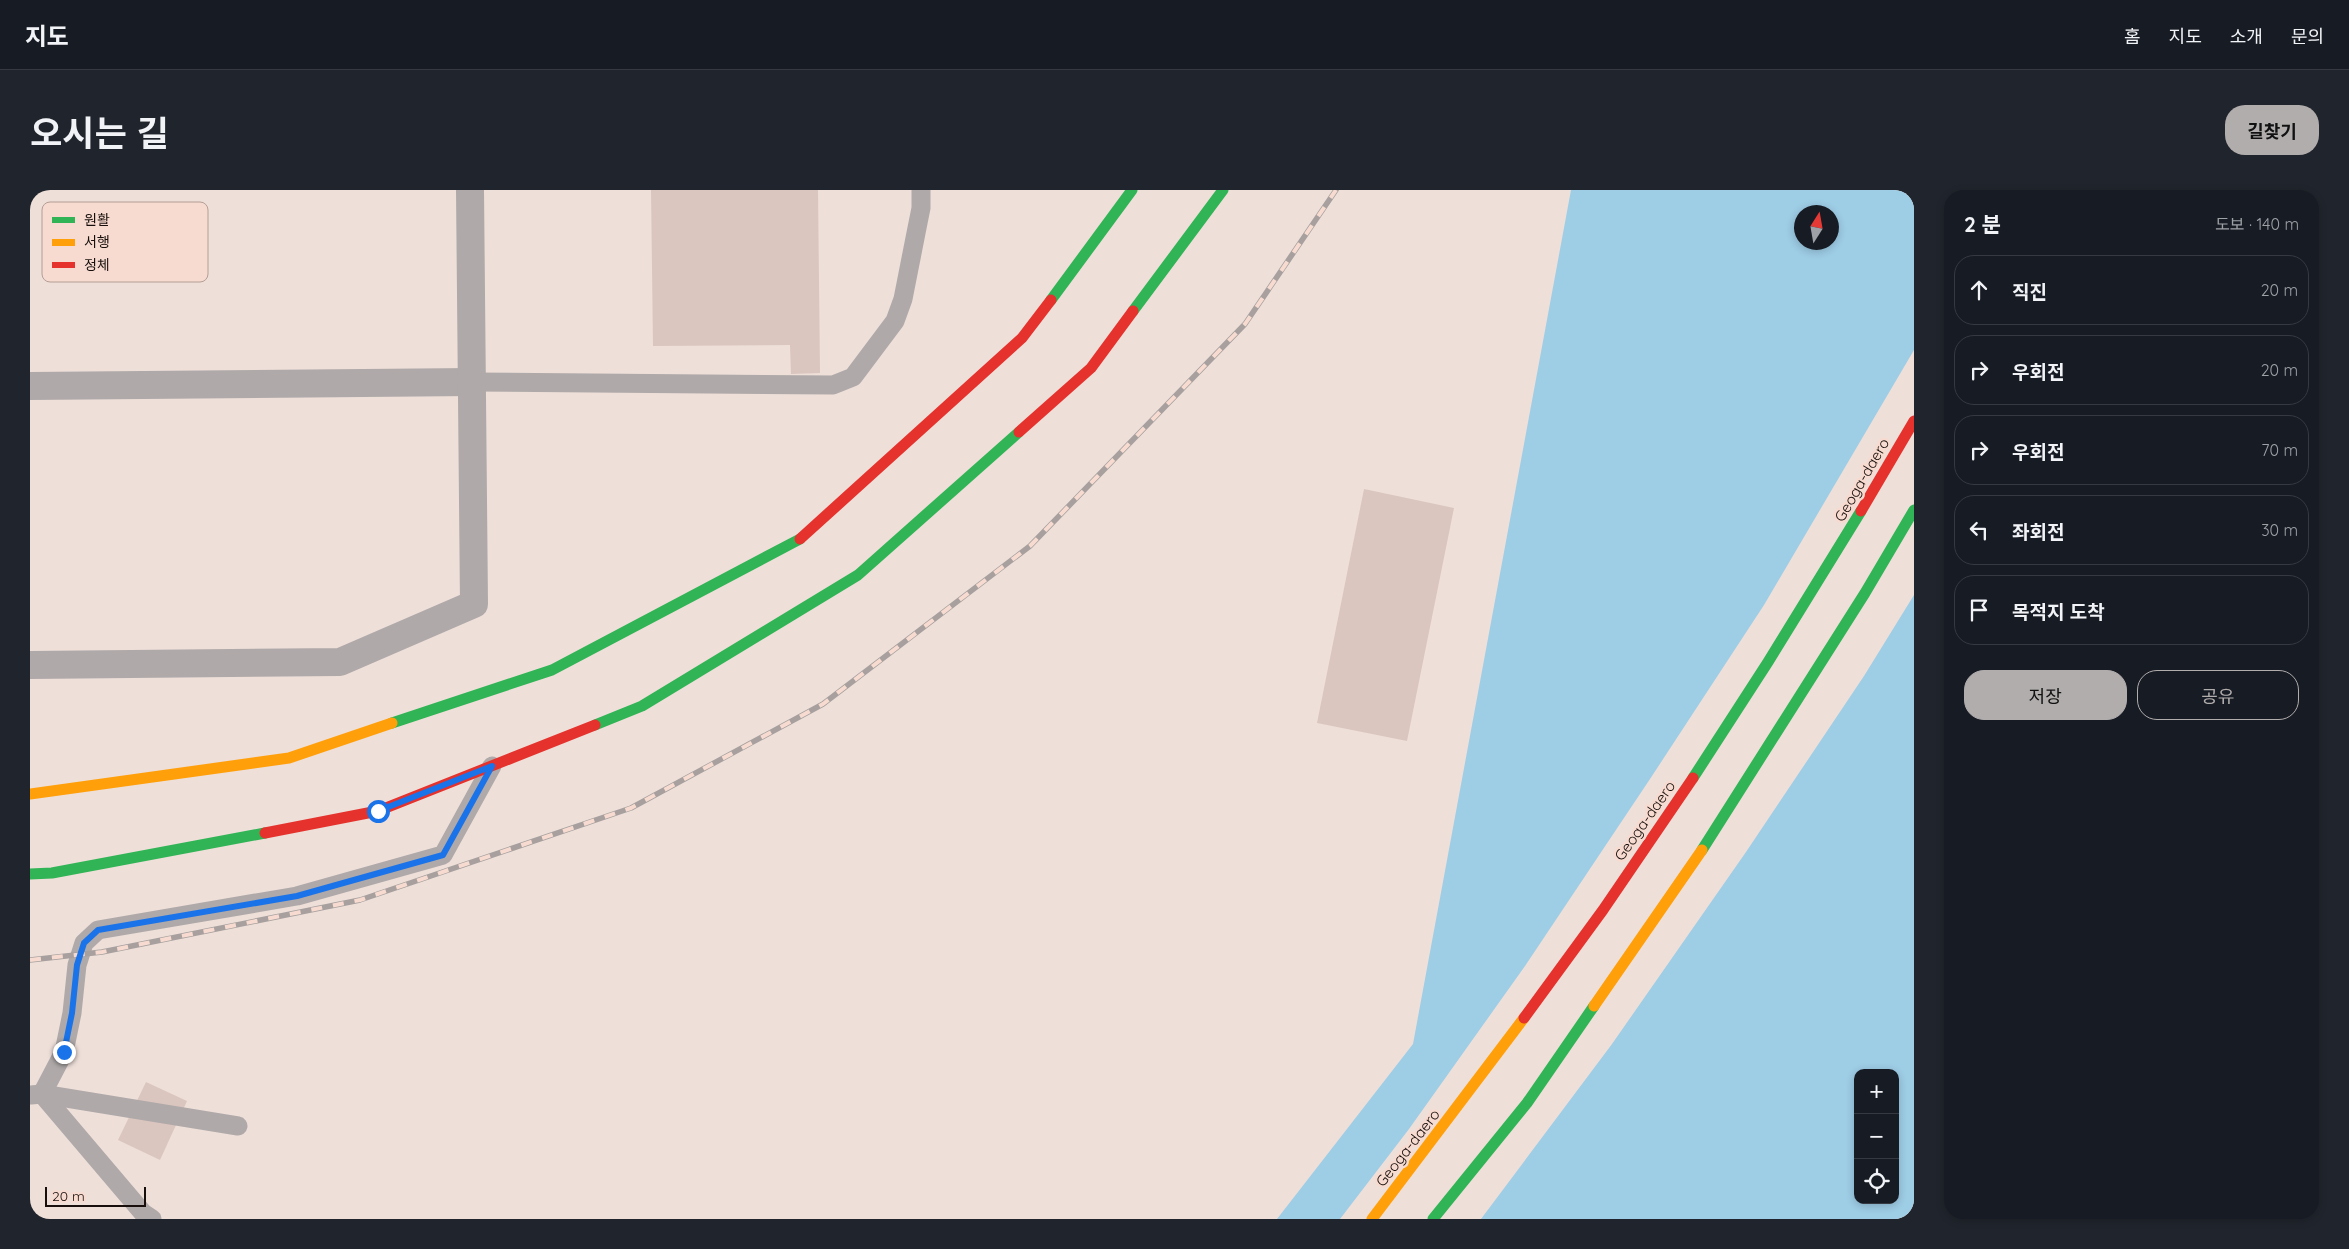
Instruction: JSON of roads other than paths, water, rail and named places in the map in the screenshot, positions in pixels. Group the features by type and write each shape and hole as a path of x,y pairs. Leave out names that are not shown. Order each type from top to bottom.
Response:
{"main road":[{"path":"30,794 289,758 552,670 802,538 1022,338 1132,190"},
{"path":"30,874 52,873 378,811 642,706 858,575 1091,368 1223,190"},
{"name":"Geoga-daero","path":"1372,1219 1481,1079 1676,804 1830,564 1914,421"},
{"path":"1433,1219 1528,1103 1715,831 1860,602 1914,510"}],"street":[{"path":"30,665 340,662 474,604 470,190"},
{"path":"30,386 472,382"}],"lane":[{"path":"472,382 833,385 853,377 895,321 903,298 918,225 921,208 921,190"},
{"path":"36,1094 64,1052 72,1013 77,965 84,943 98,930 297,896 443,855 492,766"},
{"path":"36,1094 238,1126"},
{"path":"36,1094 143,1213 152,1219"}],"water":[{"path":"1571,190 1914,190 1914,1219 1277,1219 1413,1044"}],"railway":[{"path":"30,960 102,952 360,900 631,808 823,704 1030,546 1245,324 1336,190"}]}
